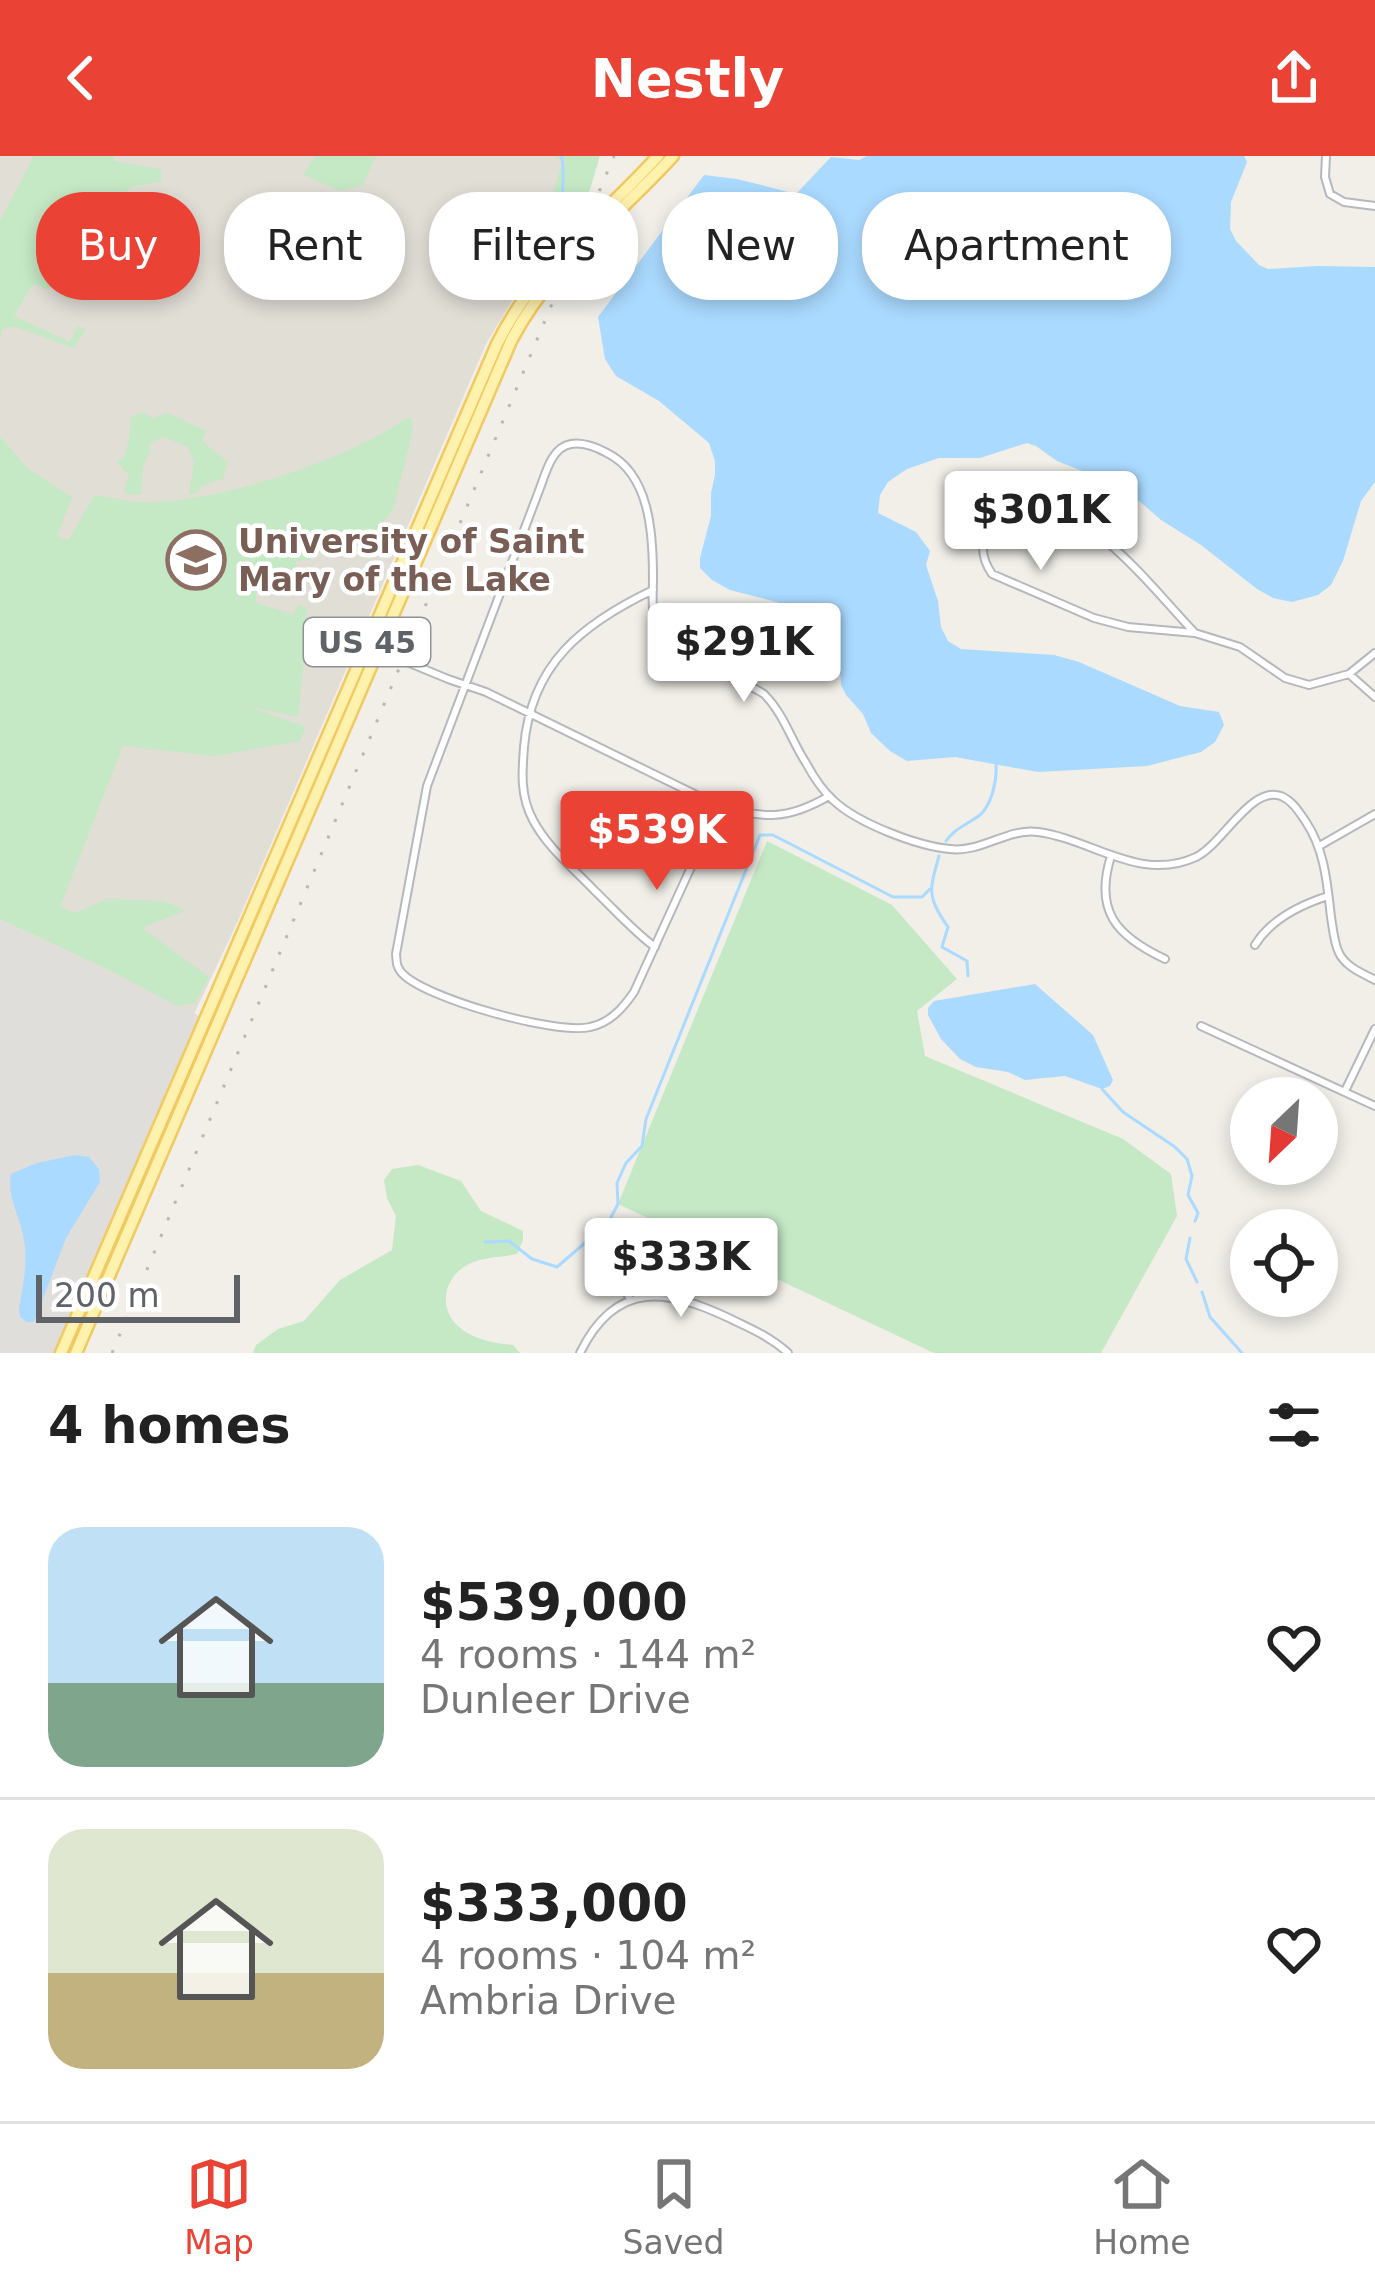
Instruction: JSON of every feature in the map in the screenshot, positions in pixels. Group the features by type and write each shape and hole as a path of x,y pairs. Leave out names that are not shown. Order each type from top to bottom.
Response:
{"main road":[{"name":"US 45","path":"76,1353 488,362 510,319 555,258 658,156"},
{"name":"US 45","path":"372,648 522,320 566,261 674,156"},
{"name":"US 45","path":"61,1353 221,1001"}],"street":[{"path":"1326,156 1324,176 1330,194 1344,202 1375,206"},
{"path":"719,806 629,999 596,1026 548,1027 494,1013 417,984 399,969 396,955 428,786 540,488 564,446 590,445 634,474 649,527 655,623 666,642 776,705 805,762 829,796 845,809 876,826 938,847 969,850 1012,835 1039,832 1129,862 1158,865 1192,859 1257,800 1274,794 1296,807 1320,846 1339,954 1375,980"},
{"path":"1195,633 1113,548 1056,512 1033,504 1016,506 1000,514 990,527 984,561 998,578 1096,619 1195,633 1240,647 1299,684 1349,674 1375,653"},
{"path":"653,590 610,612 566,646 540,683 529,712 522,776 533,821 562,857 656,947"},
{"path":"372,648 529,712 719,806 778,816 829,796"},
{"path":"1349,674 1375,697"},
{"path":"1320,846 1375,814"},
{"path":"1111,856 1104,888 1111,916 1133,942 1165,958"},
{"path":"1255,946 1280,919 1328,896"},
{"path":"1202,1026 1375,1106"},
{"path":"1345,1092 1375,1029"},
{"path":"625,1288 630,1300"},
{"path":"580,1353 594,1328 630,1300 658,1296 694,1302 768,1337 788,1353"}],"shaded area":[{"name":"University of Saint Mary of the Lake","path":"0,156 598,156 585,192 429,192 429,300 512,300 486,344 194,1014 0,919"},
{"path":"0,919 214,1023 72,1353 0,1353"}],"green space":[{"path":"34,156 114,156 114,161 160,169 162,181 126,192 36,192 36,285 14,316 70,342 78,326 86,329 74,348 13,326 2,330 0,340 0,221"},
{"path":"315,156 376,156 363,185 340,191 303,175"},
{"path":"553,156 600,156 589,192 553,192 563,162"},
{"path":"141,412 153,418 167,413 207,431 202,441 228,462 223,479 189,494 194,461 188,447 164,437 149,443 141,495 127,494 129,472 117,461 124,458 130,418"},
{"path":"411,418 413,429 393,510 360,550 323,546 309,560 296,561 295,576 261,573 256,581 256,603 293,614 299,604 306,608 308,623 298,717 247,706 306,727 300,741 215,756 123,746 60,907 75,913 107,899 163,901 186,910 142,928 209,977 195,1003 177,1006 0,919 0,437 30,470 72,497 57,537 69,540 94,495 150,502 211,495 319,463"},
{"path":"767,841 892,905 957,979 917,1011 925,1056 1123,1139 1171,1174 1177,1216 1101,1353 934,1353 618,1204"},
{"path":"418,1165 461,1181 481,1211 523,1231 517,1254 469,1264 454,1276 446,1293 448,1311 464,1331 513,1345 520,1353 253,1353 256,1345 278,1329 304,1321 340,1280 392,1250 396,1216 384,1180 392,1169"}],"water":[{"path":"867,156 1244,156 1247,162 1231,202 1230,229 1259,265 1268,269 1375,267 1375,482 1361,501 1331,585 1318,595 1292,602 1273,598 1161,520 1123,487 1057,461 1027,443 980,458 939,458 907,469 888,482 880,495 878,513 916,532 930,551 926,565 948,641 961,649 1054,655 1180,706 1219,712 1224,725 1215,742 1201,752 1147,766 1038,772 955,757 907,761 871,733 863,714 846,695 836,642 815,614 806,607 730,590 700,568 715,475 709,443 659,401 616,376 605,359 598,317 611,300 638,300 638,263 662,231 662,300 838,300 838,192 798,192 831,157 859,160"},
{"path":"704,175 788,192 691,192"},
{"path":"1035,984 1093,1035 1113,1080 1110,1086 1102,1089 1065,1076 1025,1080 976,1067 960,1059 941,1039 928,1015 934,1001"},
{"path":"75,1155 89,1157 99,1169 100,1182 66,1238 34,1322 27,1322 19,1308 25,1249 10,1190 11,1174"}],"waterway":[{"path":"561,156 563,192"},
{"path":"946,841 984,810 993,792 996,765"},
{"path":"485,1242 509,1241 532,1259 557,1267 608,1223 618,1204 617,1183 626,1163 642,1146 646,1119 760,835 773,835 893,897 922,897 930,889"},
{"path":"939,856 932,893 948,927 942,947 967,961 968,976"},
{"path":"1102,1089 1123,1112 1187,1159 1192,1176 1188,1195 1198,1213 1195,1221"},
{"path":"1190,1238 1186,1259 1197,1282"},
{"path":"1202,1292 1210,1317 1242,1353"}],"railway":[{"path":"112,1353 614,156"}],"place":[{"name":"University of Saint Mary of the Lake","path":"196,560"}]}
